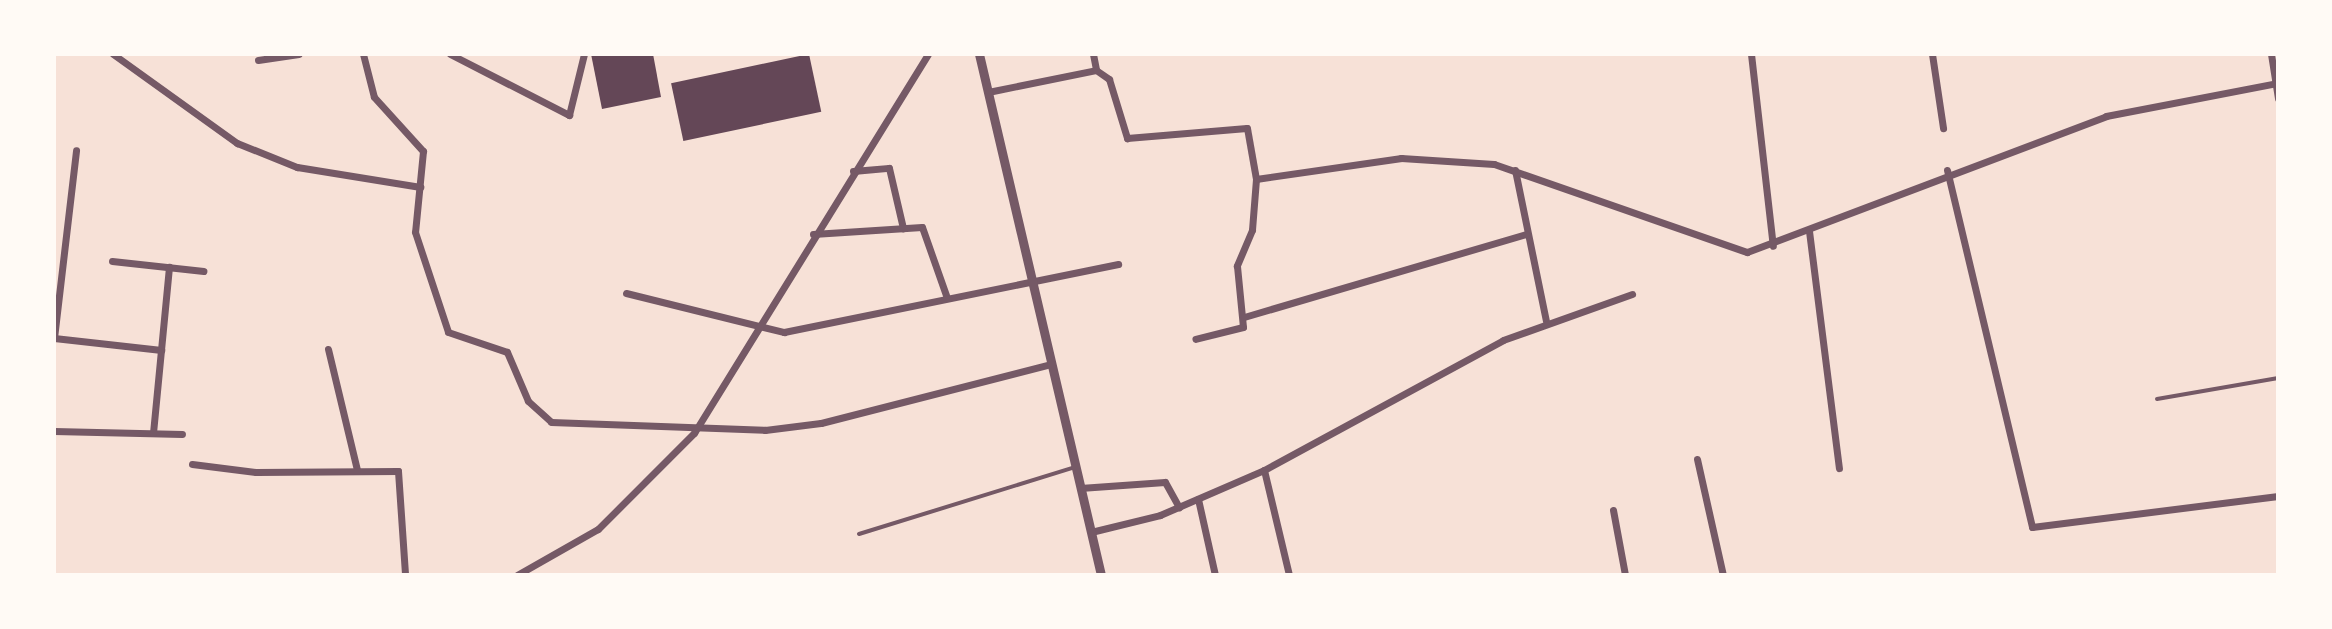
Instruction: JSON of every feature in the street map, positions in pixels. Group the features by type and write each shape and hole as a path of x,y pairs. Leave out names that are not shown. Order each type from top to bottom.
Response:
{"street":[{"path":"113,54 237,143 297,167 420,187"},
{"path":"258,60 299,54"},
{"path":"363,54 374,97 423,151 416,240 448,332 507,352 538,414 564,424 694,433 821,423 1051,364"},
{"path":"450,54 569,115 584,54"},
{"path":"517,575 598,529 694,433 754,326 928,54"},
{"path":"979,54 1101,575"},
{"path":"1093,54 1096,70 1109,79 1127,138 1241,125 1252,135 1256,179 1252,230 1237,266 1244,317 1239,332 1195,339"},
{"path":"1751,54 1773,246"},
{"path":"1932,54 1943,128"},
{"path":"2271,54 2278,98"},
{"path":"988,92 1096,70"},
{"path":"1256,179 1401,158 1515,170 1731,249 1773,246 1947,170 2106,116 2277,84"},
{"path":"76,150 54,338 161,350"},
{"path":"853,171 889,168 903,228"},
{"path":"1515,170 1546,321"},
{"path":"1947,170 2032,527 2278,496"},
{"path":"813,234 903,228 928,231 947,298"},
{"path":"1809,231 1839,468"},
{"path":"1244,317 1526,234"},
{"path":"112,261 203,271"},
{"path":"626,293 754,326 799,330 1030,279 1118,264"},
{"path":"153,433 169,267"},
{"path":"1091,532 1179,507 1264,470 1546,321 1632,294"},
{"path":"328,349 357,470"},
{"path":"54,431 182,434"},
{"path":"1697,459 1723,575"},
{"path":"192,464 256,472 391,469 403,477 405,575"},
{"path":"1264,470 1289,575"},
{"path":"1080,488 1165,482 1179,507"},
{"path":"1198,499 1215,575"},
{"path":"1613,510 1625,575"}],"lane":[{"path":"2157,399 2278,378"},
{"path":"859,534 1075,467"}],"building":[{"path":"591,54 653,54 661,97 602,109"},
{"path":"809,54 821,112 683,141 671,83"}]}
